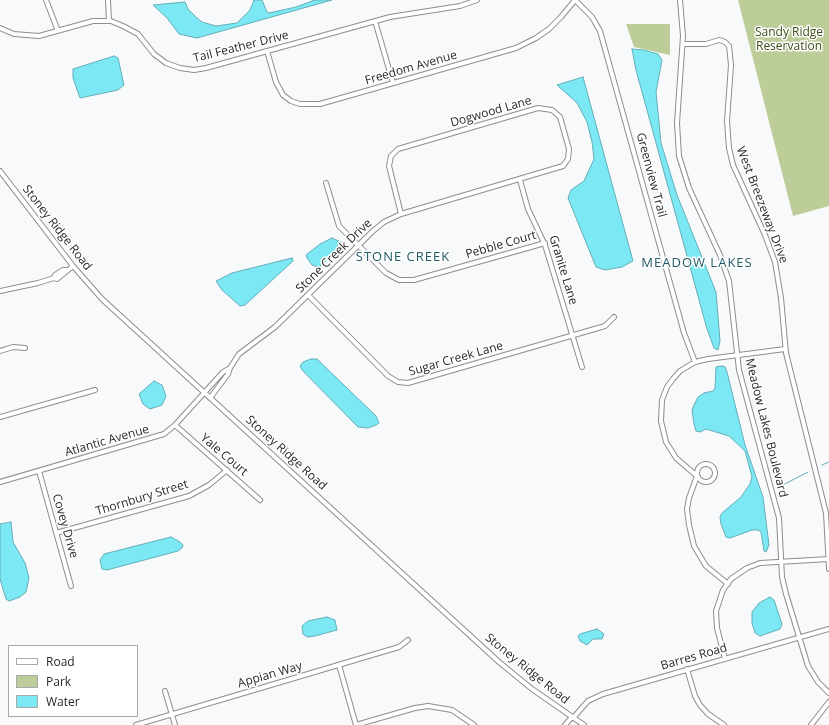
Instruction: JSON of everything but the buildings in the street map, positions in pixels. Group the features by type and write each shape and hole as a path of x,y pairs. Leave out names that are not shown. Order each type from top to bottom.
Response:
{"street":[{"path":"46,0 58,31"},
{"path":"108,0 109,21"},
{"name":"Tail Feather Drive","path":"0,28 14,34 42,36 93,21 109,21 134,32 162,60 184,69 206,68 401,14 460,6 477,0"},
{"name":"Freedom Avenue","path":"267,51 280,90 287,98 300,104 320,104 504,52 524,44 536,38 552,26 575,0"},
{"name":"Greenview Trail","path":"575,0 592,16 600,31 685,337 695,362"},
{"name":"Meadow Lakes Boulevard","path":"680,0 683,23 683,44 677,123 679,156 687,182 720,255 729,281 739,370 779,518 781,562 785,589 808,666 818,682 829,693"},
{"path":"375,21 393,84"},
{"name":"West Breezeway Drive","path":"683,44 702,44 719,40 725,42 729,46 731,65 727,121 729,148 733,165 765,235 774,262 782,298 785,349 825,506 829,569"},
{"name":"Dogwood Lane","path":"401,214 389,166 392,154 398,149 538,108 552,110 557,114 561,121 569,149 568,159 564,165 558,169 520,180"},
{"name":"Stoney Ridge Road","path":"0,172 73,266 102,299 499,662 532,689 584,725"},
{"name":"Stone Creek Drive","path":"210,398 228,374 239,354 276,327 379,226 401,214 520,180"},
{"name":"Granite Lane","path":"520,180 528,209 545,243 582,367"},
{"name":"Pebble Court","path":"326,183 338,224 390,276 398,280 406,281 545,243"},
{"path":"0,291 38,284 54,278 55,275 73,266"},
{"name":"Sugar Creek Lane","path":"308,295 386,374 395,380 404,383 415,382 605,326 614,317"},
{"path":"0,351 13,347 25,348"},
{"path":"728,584 706,566 694,546 688,525 687,509 697,476 698,468 704,464 711,465 716,471 713,480 702,482 697,476 679,462 670,450 665,439 660,416 663,396 670,383 680,371 695,362 785,349"},
{"name":"Stone Creek Drive","path":"204,393 226,369 230,368"},
{"path":"0,417 95,390"},
{"name":"Atlantic Avenue","path":"0,482 156,438 175,425 204,393"},
{"name":"Yale Court","path":"175,425 198,447 227,470 260,500"},
{"name":"Thornbury Street","path":"56,534 189,496 209,485 227,470"},
{"name":"Covey Drive","path":"39,471 72,586"},
{"path":"725,659 716,618 718,602 728,584 737,574 753,565 829,559"},
{"name":"Barres Road","path":"565,725 588,701 603,694 829,629"},
{"name":"Appian Way","path":"136,725 399,647 408,640"},
{"path":"339,665 356,725 415,708 428,706 452,710 474,725"},
{"path":"687,669 695,696 700,705 708,714 724,725"},
{"path":"165,691 175,725"},
{"path":"811,725 829,702"},
{"path":"574,725 578,721"}],"green space":[{"name":"Sandy Ridge Reservation","path":"738,0 829,0 829,206 793,216"},
{"path":"626,24 670,24 670,55 634,47"}],"water":[{"path":"254,0 262,0 267,12 269,13 296,7 315,0 332,0 197,38 179,34 167,18 153,5 185,2 188,9 202,22 216,26 237,23 250,10"},
{"path":"632,49 644,50 658,54 662,60 656,92 661,143 677,195 716,292 720,341 718,350 714,348 707,329 636,70"},
{"path":"114,56 118,58 124,85 118,90 80,98 73,78 73,69"},
{"path":"583,77 633,261 622,267 605,270 596,267 568,198 571,190 584,181 594,159 587,122 577,103 557,85"},
{"path":"332,238 343,243 342,246 319,267 312,265 306,255 320,244"},
{"path":"292,258 293,261 245,305 240,306 222,290 216,281 232,273"},
{"path":"311,359 317,359 376,416 379,423 368,428 358,427 302,370 300,366 303,362"},
{"path":"716,367 725,367 727,372 745,445 763,497 769,545 766,552 764,551 761,532 758,530 752,530 730,538 726,537 721,524 720,517 722,513 741,497 750,484 752,477 745,451 729,436 706,429 700,432 696,431 694,424 692,410 694,405 698,397 704,393 713,391 715,388"},
{"path":"154,381 162,385 166,396 162,405 150,409 143,404 139,394"},
{"path":"11,522 13,542 25,563 29,578 26,592 20,597 9,601 6,599 0,579 0,524"},
{"path":"171,537 183,545 178,551 107,570 102,569 100,560 104,554"},
{"path":"770,597 774,600 782,624 780,629 760,636 755,633 752,623 752,612 759,603"},
{"path":"327,617 335,620 337,630 307,637 303,634 302,626 308,621"},
{"path":"597,629 604,634 602,639 593,639 587,645 580,641 578,636 580,634"}],"waterway":[{"path":"822,465 829,462"},
{"path":"781,486 808,472"}],"district":[{"name":"STONE CREEK","path":"403,257"},
{"name":"MEADOW LAKES","path":"697,263"}]}
